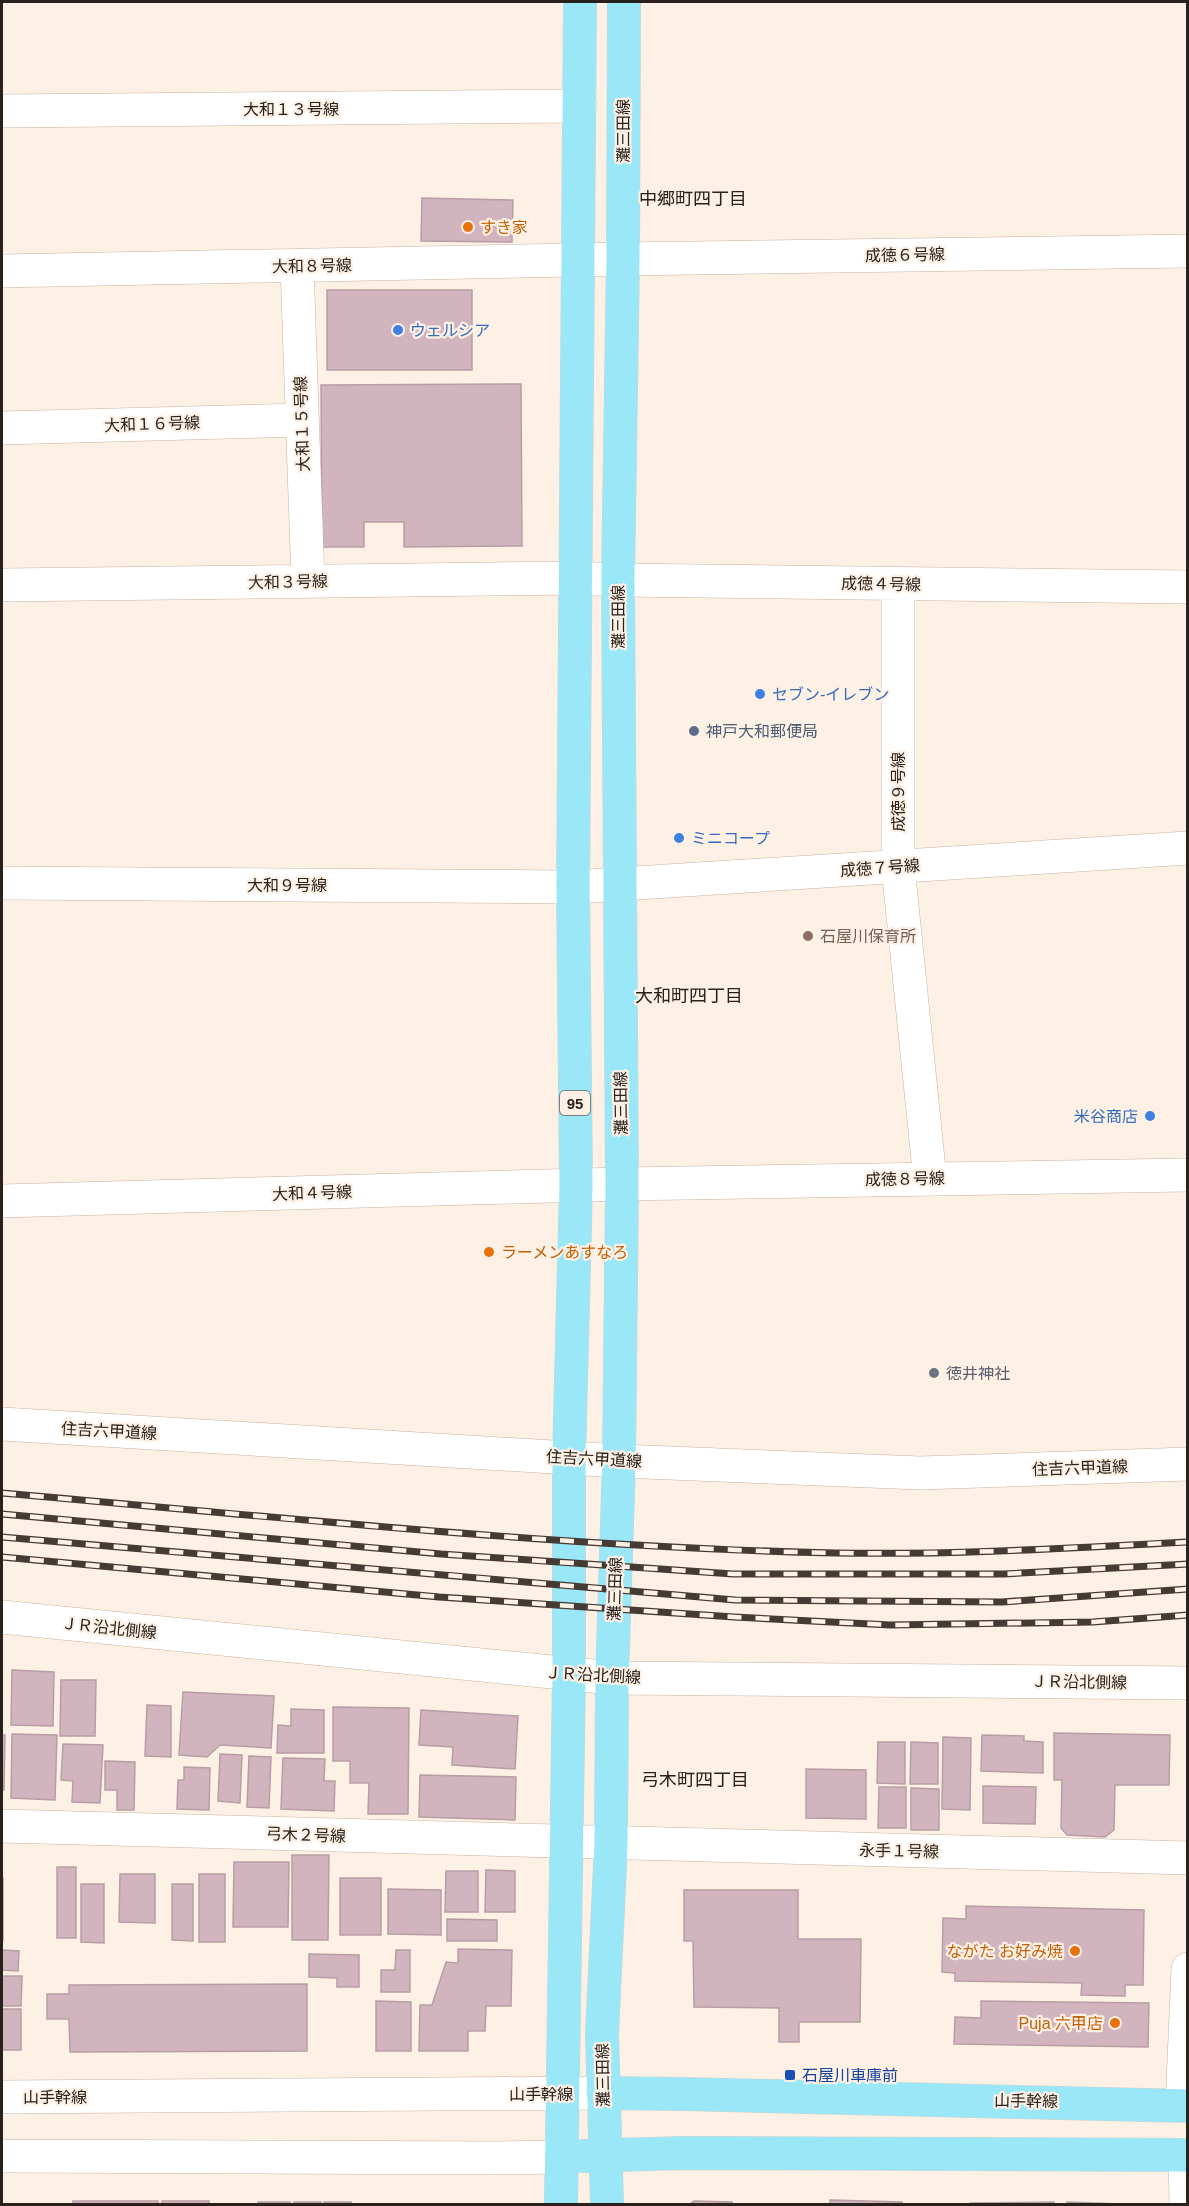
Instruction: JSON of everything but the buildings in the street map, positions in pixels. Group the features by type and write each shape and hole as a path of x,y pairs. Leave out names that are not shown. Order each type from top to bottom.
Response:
{"main road":[{"name":"95","path":"561,2205 569,1675 569,1458 576,1185 573,887 580,2"},
{"name":"灘三田線","path":"607,2205 602,2034 611,1844 622,1184 618,580 624,2"},
{"name":"山手幹線","path":"603,2093 1185,2106"},
{"path":"562,2157 683,2153 1186,2155"}],"street":[{"name":"大和１３号線","path":"2,111 580,106"},
{"name":"成徳６号線","path":"623,259 1188,251"},
{"name":"大和８号線","path":"2,271 623,259"},
{"name":"大和１５号線","path":"297,266 308,582"},
{"name":"大和１６号線","path":"2,428 302,420"},
{"name":"成徳４号線","path":"575,578 1188,587"},
{"name":"大和３号線","path":"2,585 575,578"},
{"name":"成徳９号線","path":"898,584 898,867 930,1179"},
{"name":"成徳７号線","path":"573,887 1188,848"},
{"name":"大和９号線","path":"2,883 573,887"},
{"name":"成徳８号線","path":"622,1184 1188,1175"},
{"name":"大和４号線","path":"2,1201 622,1184"},
{"name":"住吉六甲道線","path":"2,1424 619,1461 920,1473 1188,1464"},
{"name":"ＪＲ沿北側線","path":"2,1617 612,1678 1188,1683"},
{"name":"弓木２号線","path":"2,1826 611,1844"},
{"name":"永手１号線","path":"611,1844 1188,1858"},
{"path":"1185,2106 1188,1969"},
{"name":"山手幹線","path":"2,2097 603,2093"},
{"path":"1186,2155 1186,2205"},
{"path":"2,2156 562,2157"}],"railway":[{"path":"2,1493 418,1530 731,1550 923,1553 1188,1542"},
{"path":"2,1514 441,1554 733,1574 1004,1574 1188,1564"},
{"path":"2,1537 735,1600 1002,1602 1188,1589"},
{"path":"2,1557 439,1597 890,1625 1093,1622 1188,1615"}],"place":[{"name":"すき家","path":"468,227"},
{"name":"ウェルシア","path":"398,330"},
{"name":"セブン-イレブン","path":"760,694"},
{"name":"神戸大和郵便局","path":"694,731"},
{"name":"ミニコープ","path":"679,838"},
{"name":"石屋川保育所","path":"808,936"},
{"name":"米谷商店","path":"1150,1116"},
{"name":"ラーメンあすなろ","path":"489,1252"},
{"name":"徳井神社","path":"934,1373"},
{"name":"ながた お好み焼","path":"1075,1951"},
{"name":"Puja 六甲店","path":"1115,2023"},
{"name":"石屋川車庫前","path":"790,2075"}],"district":[{"name":"中郷町四丁目","path":"693,199"},
{"name":"大和町四丁目","path":"689,996"},
{"name":"弓木町四丁目","path":"695,1780"}]}
